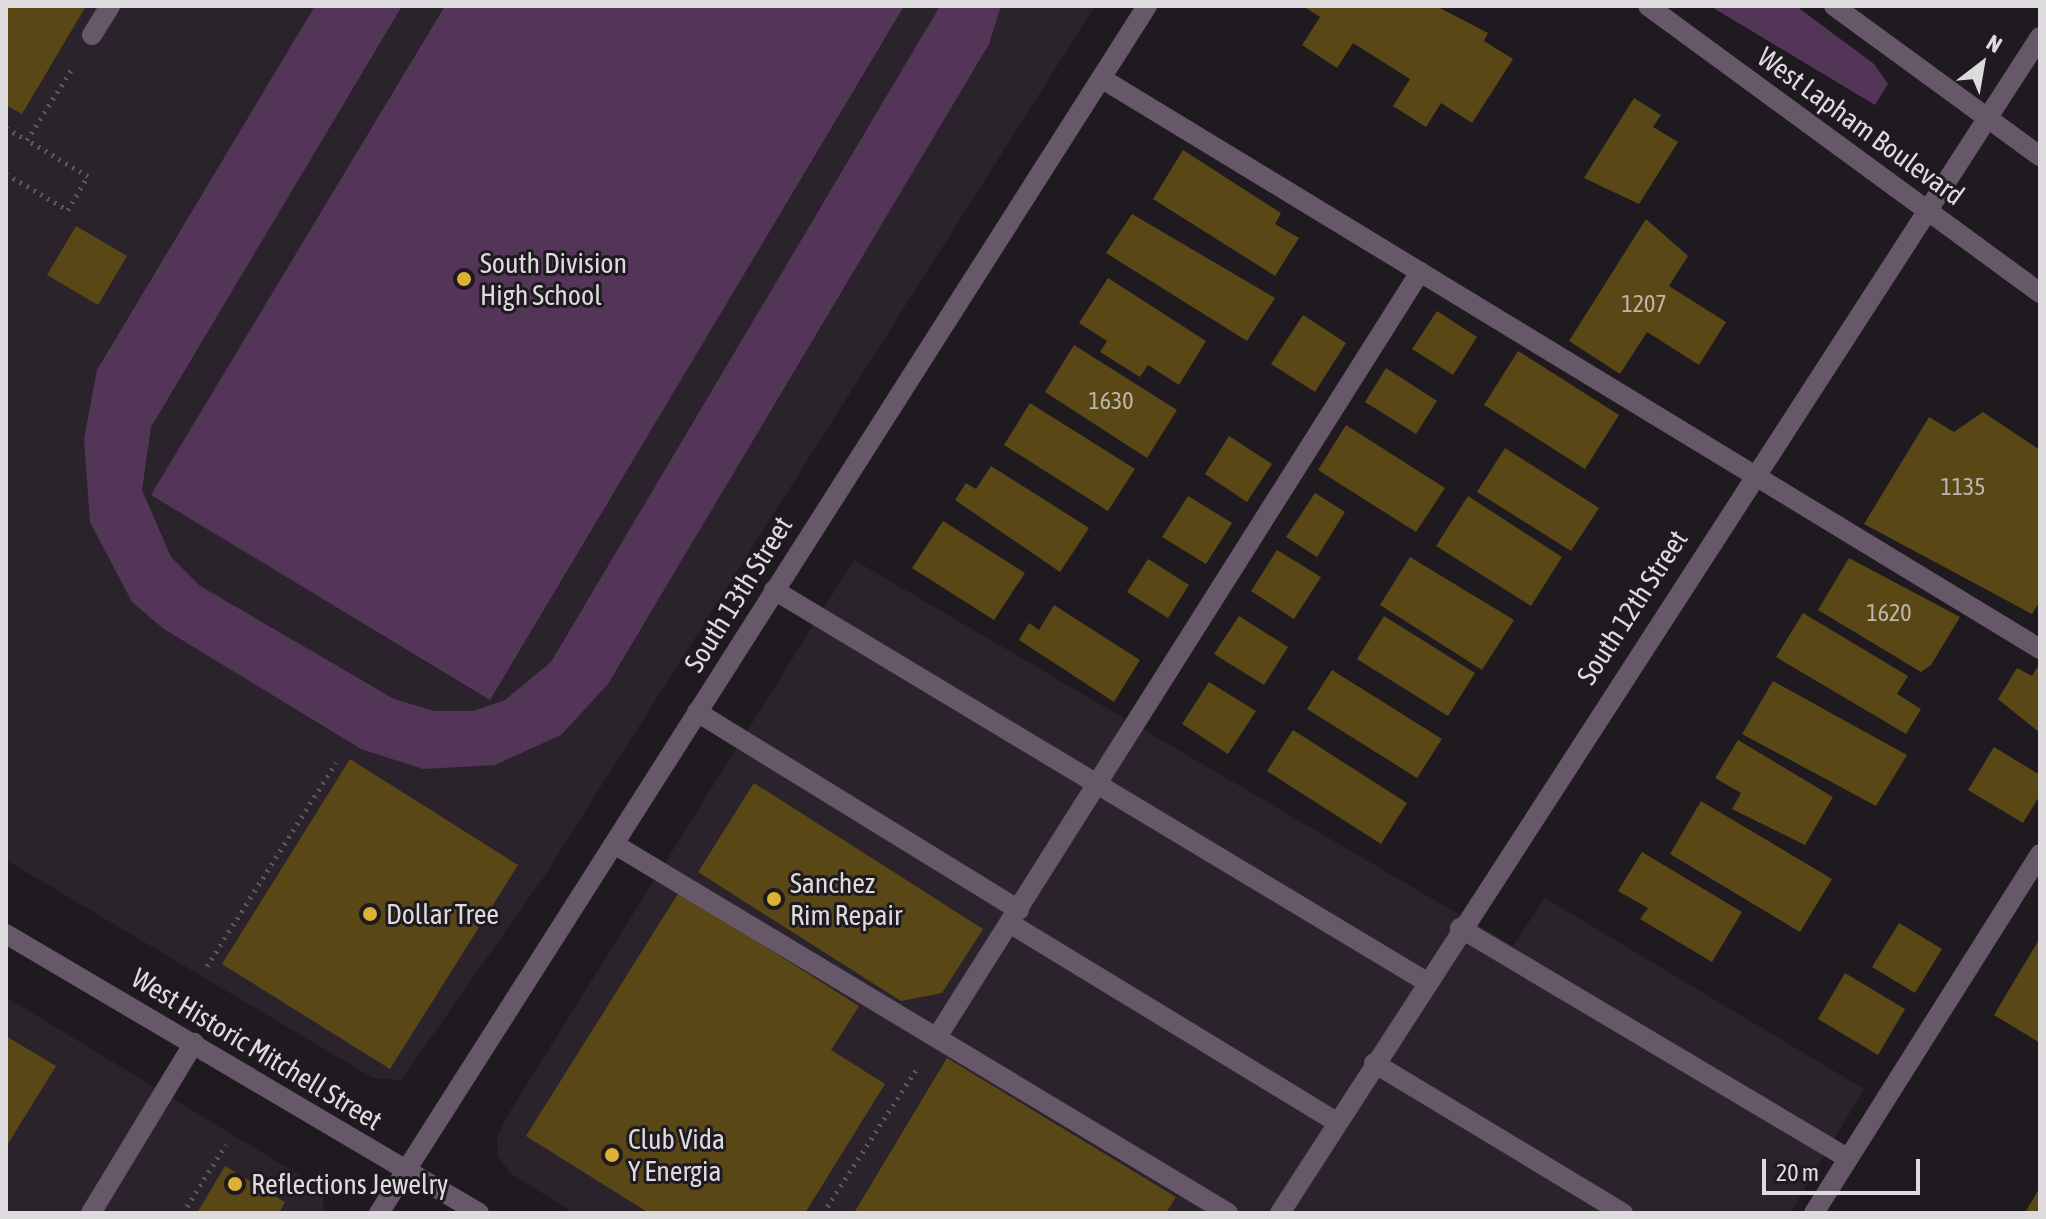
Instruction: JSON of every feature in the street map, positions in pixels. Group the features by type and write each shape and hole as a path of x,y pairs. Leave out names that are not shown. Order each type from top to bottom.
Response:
{"street":[{"path":"92,35 110,6"},
{"name":"South 13th Street","path":"379,1213 1147,6"},
{"name":"West Lapham Boulevard","path":"1648,6 1929,206 2040,293"},
{"path":"1834,6 2040,156"},
{"name":"South 12th Street","path":"1280,1213 1425,981 1750,476 2040,37"},
{"path":"1101,78 1750,476 2040,649"},
{"path":"937,1037 1101,785 1420,272"},
{"path":"774,590 1425,981"},
{"path":"697,712 1337,1122"},
{"path":"614,844 1228,1213"},
{"path":"1814,1213 2040,854"},
{"path":"1460,928 1848,1158"},
{"name":"West Historic Mitchell Street","path":"6,934 479,1213"},
{"path":"91,1213 194,1043"},
{"path":"1374,1063 1623,1213"}],"path":[{"path":"27,140 92,35"},
{"path":"6,128 88,176 68,210 6,174"},
{"path":"207,966 336,763"},
{"path":"823,1213 937,1037"},
{"path":"183,1213 226,1144"}],"shaded area":[{"name":"South Division High School","path":"6,6 1095,6 543,878 401,1080 373,1078 6,860"},
{"path":"315,6 402,6 151,427 142,490 171,557 200,586 394,699 434,711 473,711 505,700 551,662 940,6 1001,6 989,44 608,684 561,735 495,765 423,769 361,749 164,629 132,602 90,522 84,439 97,370"},
{"path":"445,6 904,6 490,700 151,495"},
{"path":"1710,6 1796,6 1874,64 1888,84 1875,105"},
{"path":"854,560 1513,946 1545,898 1864,1089 1790,1213 574,1213 510,1173 498,1156 497,1136 512,1108"},
{"path":"6,997 312,1183 324,1195 323,1213 6,1213"}],"building":[{"path":"6,6 86,6 22,114 6,105"},
{"path":"1303,6 1436,6 1488,33 1484,41 1513,59 1472,123 1441,103 1426,127 1393,106 1410,79 1353,43 1337,68 1302,45 1320,17"},
{"path":"1634,98 1661,115 1653,127 1678,142 1639,204 1584,178"},
{"path":"1183,150 1281,213 1275,224 1299,238 1275,276 1153,199"},
{"path":"1132,214 1275,298 1247,341 1106,253"},
{"path":"1646,219 1688,256 1669,286 1726,322 1699,365 1647,332 1620,374 1569,341"},
{"path":"76,226 127,256 98,305 47,275"},
{"path":"1108,278 1206,341 1179,385 1148,365 1140,377 1100,352 1107,341 1079,323"},
{"path":"1437,311 1477,337 1453,375 1412,349"},
{"path":"1303,315 1346,343 1315,392 1271,364"},
{"path":"1074,345 1177,410 1147,458 1045,392"},
{"path":"1518,351 1619,415 1585,469 1484,405"},
{"path":"1386,368 1437,401 1416,434 1365,402"},
{"path":"1030,403 1135,469 1108,511 1004,445"},
{"path":"1983,412 2040,450 2040,601 2032,614 1864,524 1929,417 1954,432"},
{"path":"1346,425 1445,488 1416,532 1318,470"},
{"path":"1229,436 1272,464 1247,502 1205,474"},
{"path":"1505,448 1599,508 1571,551 1477,492"},
{"path":"991,466 1089,528 1060,572 955,500 966,483 976,489"},
{"path":"1315,493 1345,512 1317,557 1286,537"},
{"path":"1188,496 1232,523 1206,564 1162,537"},
{"path":"1468,496 1562,557 1531,606 1436,546"},
{"path":"943,521 1025,573 994,620 912,568"},
{"path":"1277,550 1321,577 1294,619 1251,591"},
{"path":"1410,557 1514,620 1482,670 1380,605"},
{"path":"1849,558 1960,617 1931,665 1921,672 1818,610"},
{"path":"1148,559 1189,585 1168,618 1127,592"},
{"path":"1054,605 1140,660 1114,702 1019,640 1029,623 1039,630"},
{"path":"1803,613 1908,676 1897,694 1921,709 1906,734 1776,657"},
{"path":"1239,616 1288,647 1264,685 1214,654"},
{"path":"1384,616 1475,673 1448,716 1357,659"},
{"path":"2040,663 2040,733 1998,699 2017,668 2032,676"},
{"path":"1332,670 1442,739 1417,778 1307,709"},
{"path":"1773,681 1907,755 1876,806 1742,734"},
{"path":"1209,682 1256,711 1228,754 1182,724"},
{"path":"1293,730 1407,803 1381,844 1267,771"},
{"path":"1738,740 1833,797 1805,845 1732,809 1741,793 1715,778"},
{"path":"1994,747 2040,775 2040,795 2023,823 1968,790"},
{"name":"Dollar Tree","path":"350,759 518,865 390,1069 222,964"},
{"path":"754,783 983,929 942,993 901,1001 698,872"},
{"path":"1701,801 1832,879 1800,932 1670,854"},
{"path":"1642,852 1742,912 1712,962 1640,919 1648,908 1618,891"},
{"path":"679,892 859,1006 831,1050 885,1084 805,1213 649,1213 526,1136"},
{"path":"1899,923 1942,949 1915,993 1872,967"},
{"path":"2040,938 2040,1043 1994,1015"},
{"path":"1845,973 1905,1009 1878,1055 1818,1019"},
{"path":"6,1036 56,1066 6,1147"},
{"path":"947,1058 1176,1197 1166,1213 854,1213"},
{"name":"Reflections Jewelry","path":"225,1166 285,1202 279,1213 197,1213"},
{"path":"2040,1187 2040,1213 2025,1213"}],"place":[{"name":"South Division High School","path":"464,279"},
{"name":"Sanchez Rim Repair","path":"774,899"},
{"name":"Dollar Tree","path":"370,914"},
{"name":"Club Vida Y Energia","path":"612,1155"},
{"name":"Reflections Jewelry","path":"235,1184"}]}
